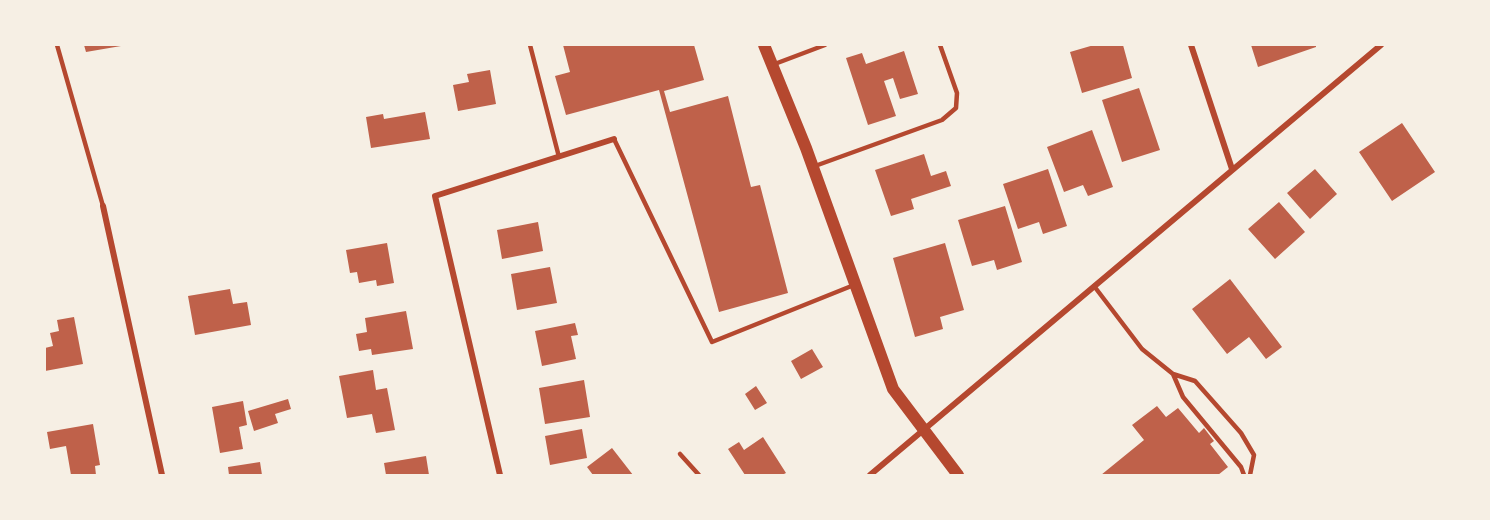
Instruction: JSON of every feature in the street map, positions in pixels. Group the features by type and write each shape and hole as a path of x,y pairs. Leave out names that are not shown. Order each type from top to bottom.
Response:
{"main road":[{"path":"764,45 813,167 894,388 958,475"}],"street":[{"path":"1191,45 1232,169"},
{"path":"870,475 1381,45"},
{"path":"500,475 435,196 614,139"},
{"path":"103,206 162,475"}],"lane":[{"path":"57,45 103,206"},
{"path":"530,45 559,157"},
{"path":"772,65 825,45"},
{"path":"813,167 942,120 956,108 957,93 940,45"},
{"path":"614,139 712,342 856,285"},
{"path":"1094,286 1143,349 1173,374 1195,381 1241,433 1254,455 1250,475"},
{"path":"1173,374 1183,397 1241,467 1244,475"},
{"path":"680,454 699,475"}],"building":[{"path":"84,45 121,45 121,46 86,52"},
{"path":"563,45 694,45 704,80 664,91 670,112 728,96 751,187 760,185 788,293 719,312 659,90 566,115 555,76 570,72"},
{"path":"1094,45 1123,45 1132,78 1082,93 1070,52"},
{"path":"1251,45 1316,45 1316,47 1258,67"},
{"path":"904,51 918,94 900,99 893,78 884,81 896,116 868,125 846,58 862,53 866,64"},
{"path":"490,70 496,104 458,111 453,85 469,82 467,74"},
{"path":"1139,88 1160,150 1122,162 1102,100"},
{"path":"425,112 430,139 371,148 366,117 383,114 384,119"},
{"path":"1402,123 1435,172 1392,201 1359,152"},
{"path":"1092,130 1113,187 1088,196 1083,185 1064,192 1047,147"},
{"path":"924,154 931,176 946,171 951,186 911,199 914,209 891,216 875,170"},
{"path":"1048,169 1067,226 1043,234 1039,222 1018,229 1003,184"},
{"path":"1315,169 1337,194 1310,219 1287,193"},
{"path":"1279,202 1305,232 1275,259 1248,229"},
{"path":"1005,206 1022,262 997,270 994,260 972,266 958,220"},
{"path":"538,222 543,251 502,259 497,230"},
{"path":"387,243 394,283 377,286 376,280 359,283 357,272 350,273 346,250"},
{"path":"945,243 964,310 940,317 943,329 915,337 893,258"},
{"path":"550,267 557,303 517,310 511,274"},
{"path":"1230,279 1282,347 1266,359 1249,337 1227,354 1192,309"},
{"path":"230,289 233,304 247,302 251,325 195,335 188,296"},
{"path":"406,311 413,349 372,355 371,349 359,351 356,334 367,332 365,318"},
{"path":"74,317 83,364 45,371 45,348 53,346 50,333 59,331 57,320"},
{"path":"575,323 578,335 571,336 576,359 542,366 535,331"},
{"path":"812,349 823,367 801,379 791,361"},
{"path":"373,370 376,390 387,388 395,430 376,433 372,414 347,418 339,376"},
{"path":"584,380 590,417 545,424 539,388"},
{"path":"756,386 767,403 755,410 745,394"},
{"path":"288,399 291,409 275,414 278,423 254,431 248,411"},
{"path":"243,401 247,425 239,427 243,449 220,453 212,407"},
{"path":"1157,406 1166,417 1178,408 1199,433 1204,428 1214,441 1210,444 1228,467 1218,475 1101,475 1144,440 1132,425"},
{"path":"93,424 100,465 95,466 96,475 71,475 66,446 50,449 47,432"},
{"path":"582,429 587,458 550,465 545,436"},
{"path":"763,437 786,473 782,475 745,475 728,449 739,442 744,450"},
{"path":"612,448 633,475 593,475 587,467"},
{"path":"426,456 429,475 386,475 384,463"},
{"path":"260,462 262,475 229,475 228,467"}]}
